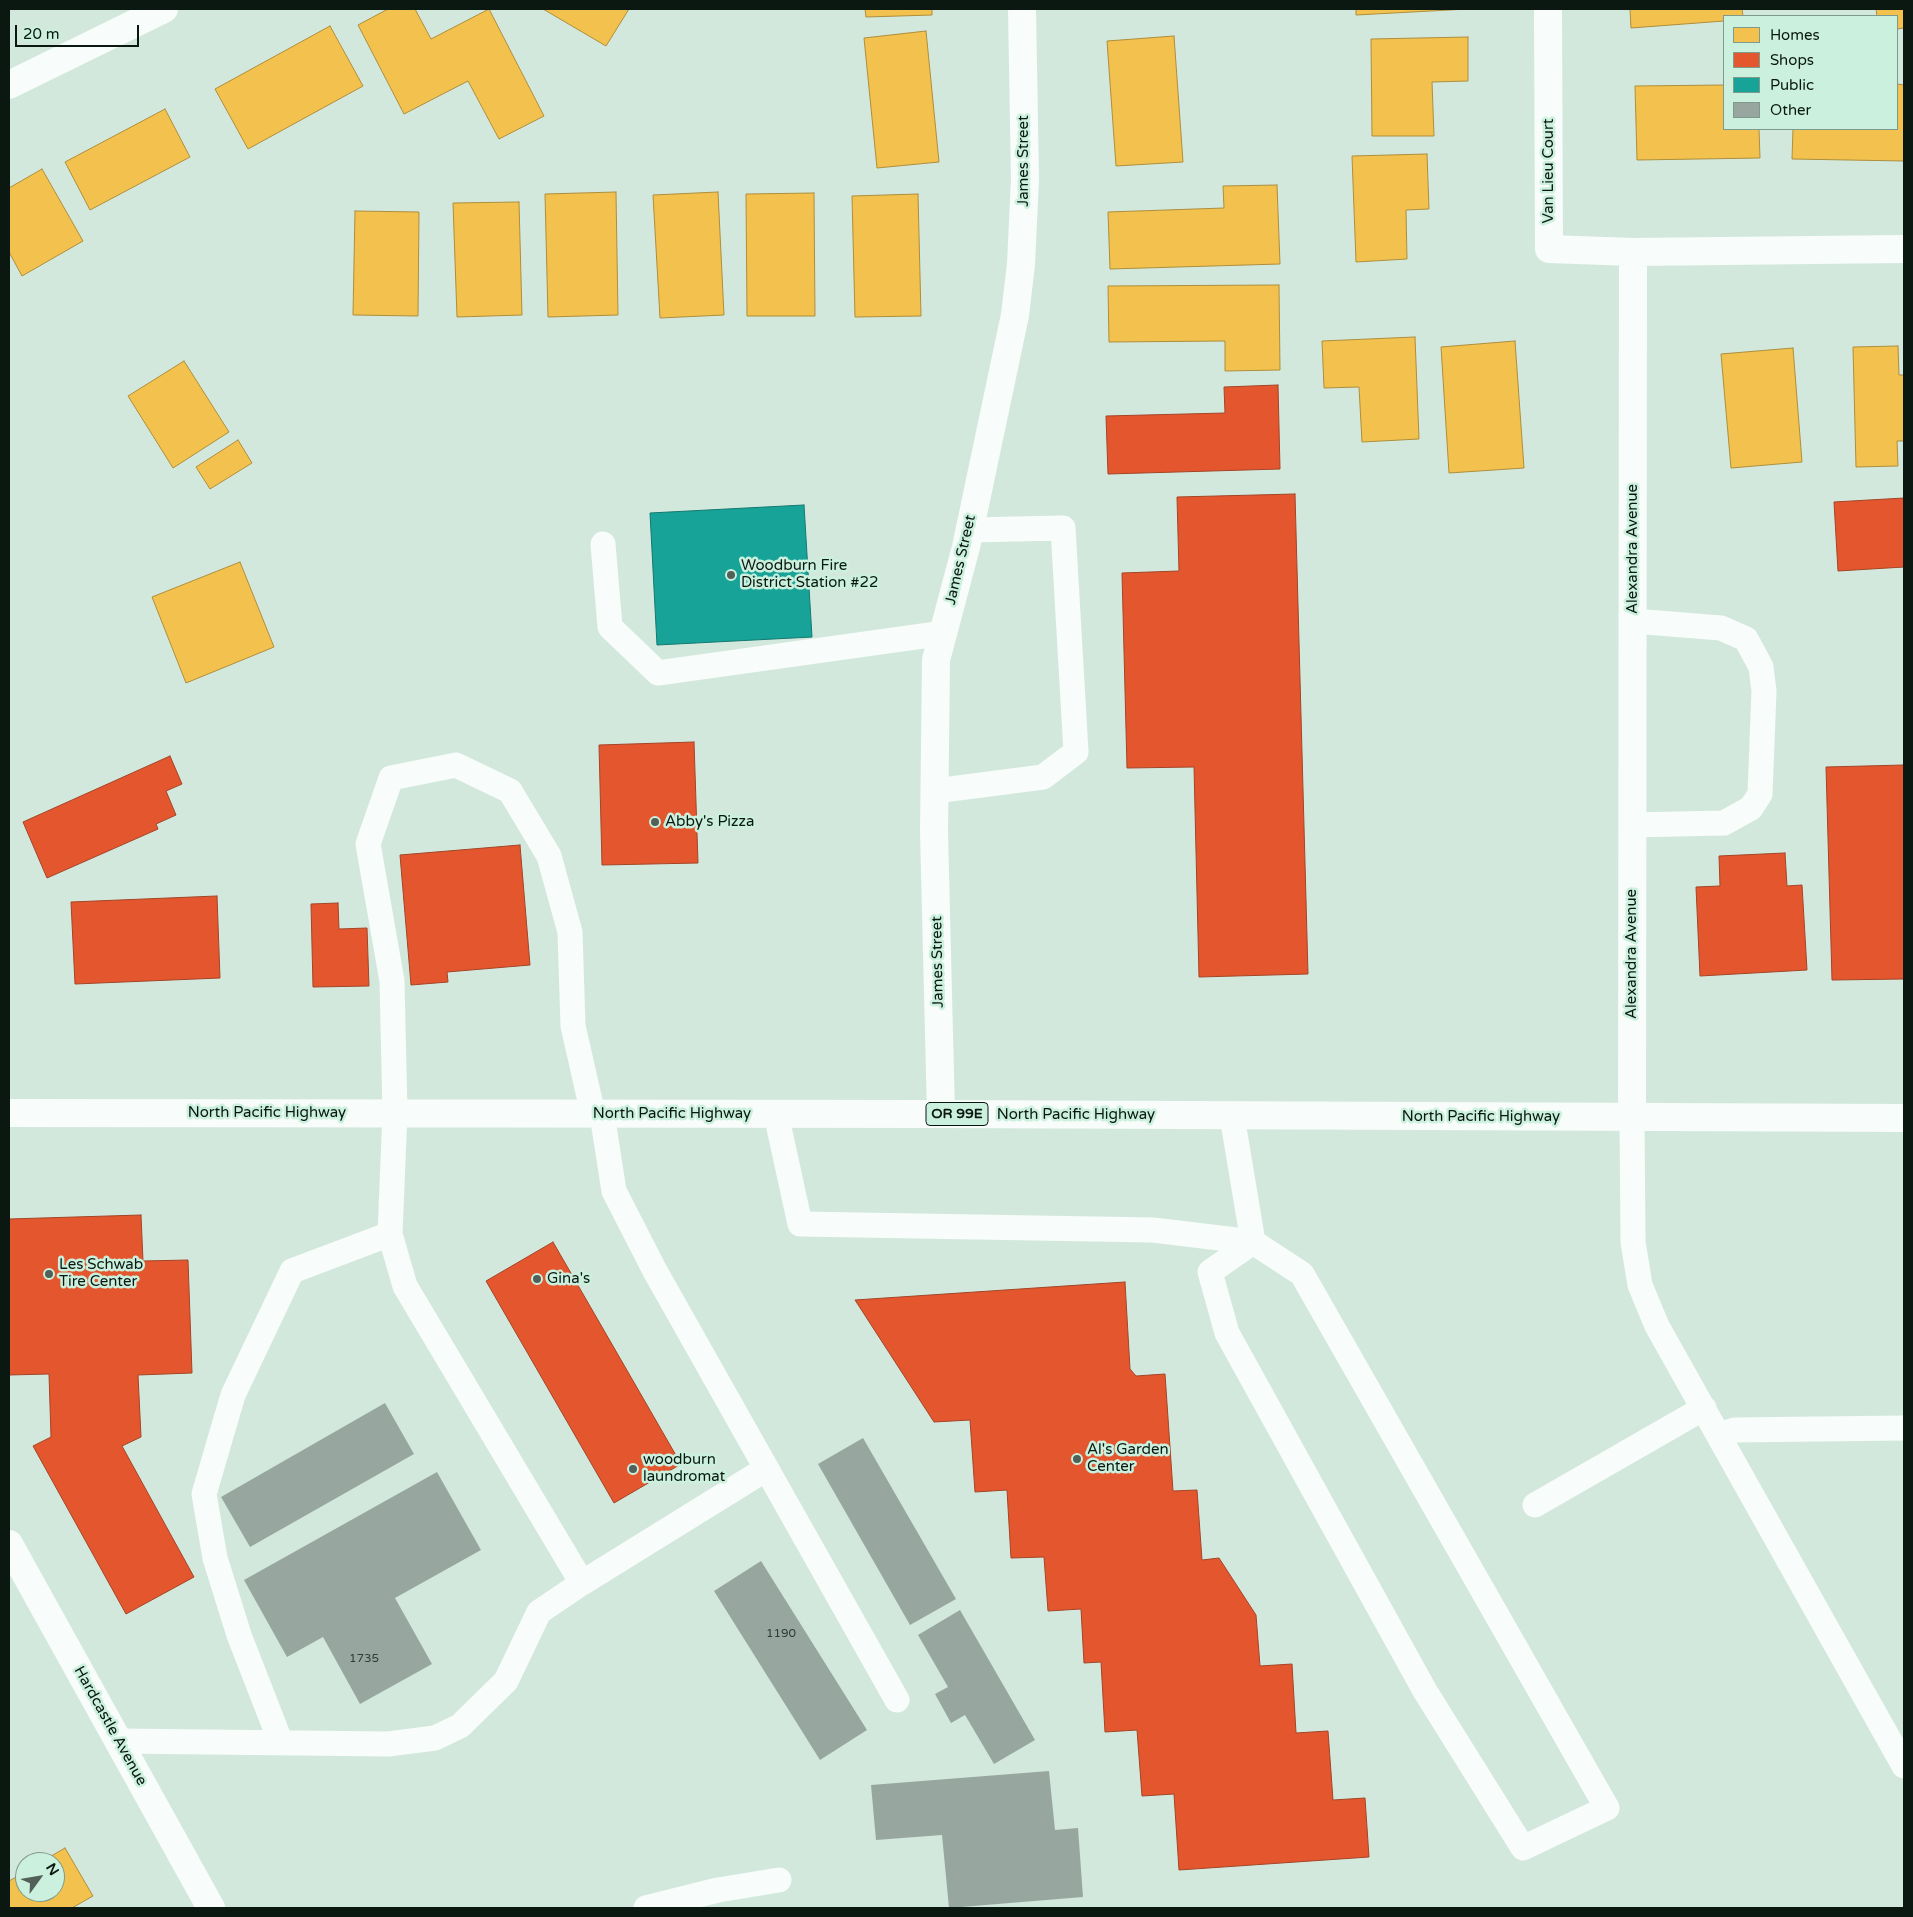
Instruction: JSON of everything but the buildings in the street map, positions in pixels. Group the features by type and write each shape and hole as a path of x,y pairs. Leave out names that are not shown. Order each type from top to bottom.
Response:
{"street":[{"path":"9,85 164,9"},
{"name":"James Street","path":"941,1114 934,832 936,660 969,530 1015,315 1021,264 1025,179 1022,9"},
{"name":"Van Lieu Court","path":"1548,9 1549,249 1633,252"},
{"path":"1633,252 1904,249"},
{"name":"Alexandra Avenue","path":"1632,1118 1633,252"},
{"name":"North Pacific Highway","path":"9,1113 1904,1118"},
{"name":"Hardcastle Avenue","path":"10,1549 211,1908"}],"lane":[{"path":"935,791 1043,777 1076,752 1063,528 969,530"},
{"path":"603,544 610,627 658,673 944,633"},
{"path":"1632,824 1724,823 1751,808 1760,794 1764,691 1761,666 1746,639 1721,628 1633,621"},
{"path":"582,1583 405,1286 390,1234 395,1113 392,981 368,844 391,778 456,765 510,791 549,856 570,932 573,1026 598,1114 614,1191 654,1271 897,1700"},
{"path":"776,1114 800,1224 1153,1230 1253,1242 1302,1274 1607,1808 1524,1848 1503,1815 1425,1690 1228,1333 1210,1272 1253,1242"},
{"path":"1232,1116 1253,1242"},
{"path":"1632,1118 1633,1242 1640,1285 1657,1326 1904,1766"},
{"path":"281,1742 239,1635 220,1575 215,1558 204,1494 233,1396 292,1271 390,1234"},
{"path":"1535,1505 1704,1408"},
{"path":"1719,1435 1734,1430 1904,1428"},
{"path":"118,1741 388,1744 435,1738 460,1726 506,1681 539,1612 582,1583 766,1469"},
{"path":"646,1908 718,1890 779,1880"}],"place":[{"name":"Woodburn Fire District Station #22","path":"731,575"},
{"name":"Abby's Pizza","path":"655,822"},
{"name":"Les Schwab Tire Center","path":"49,1274"},
{"name":"Gina's","path":"537,1279"},
{"name":"Al's Garden Center","path":"1077,1459"},
{"name":"woodburn laundromat","path":"633,1469"}]}
